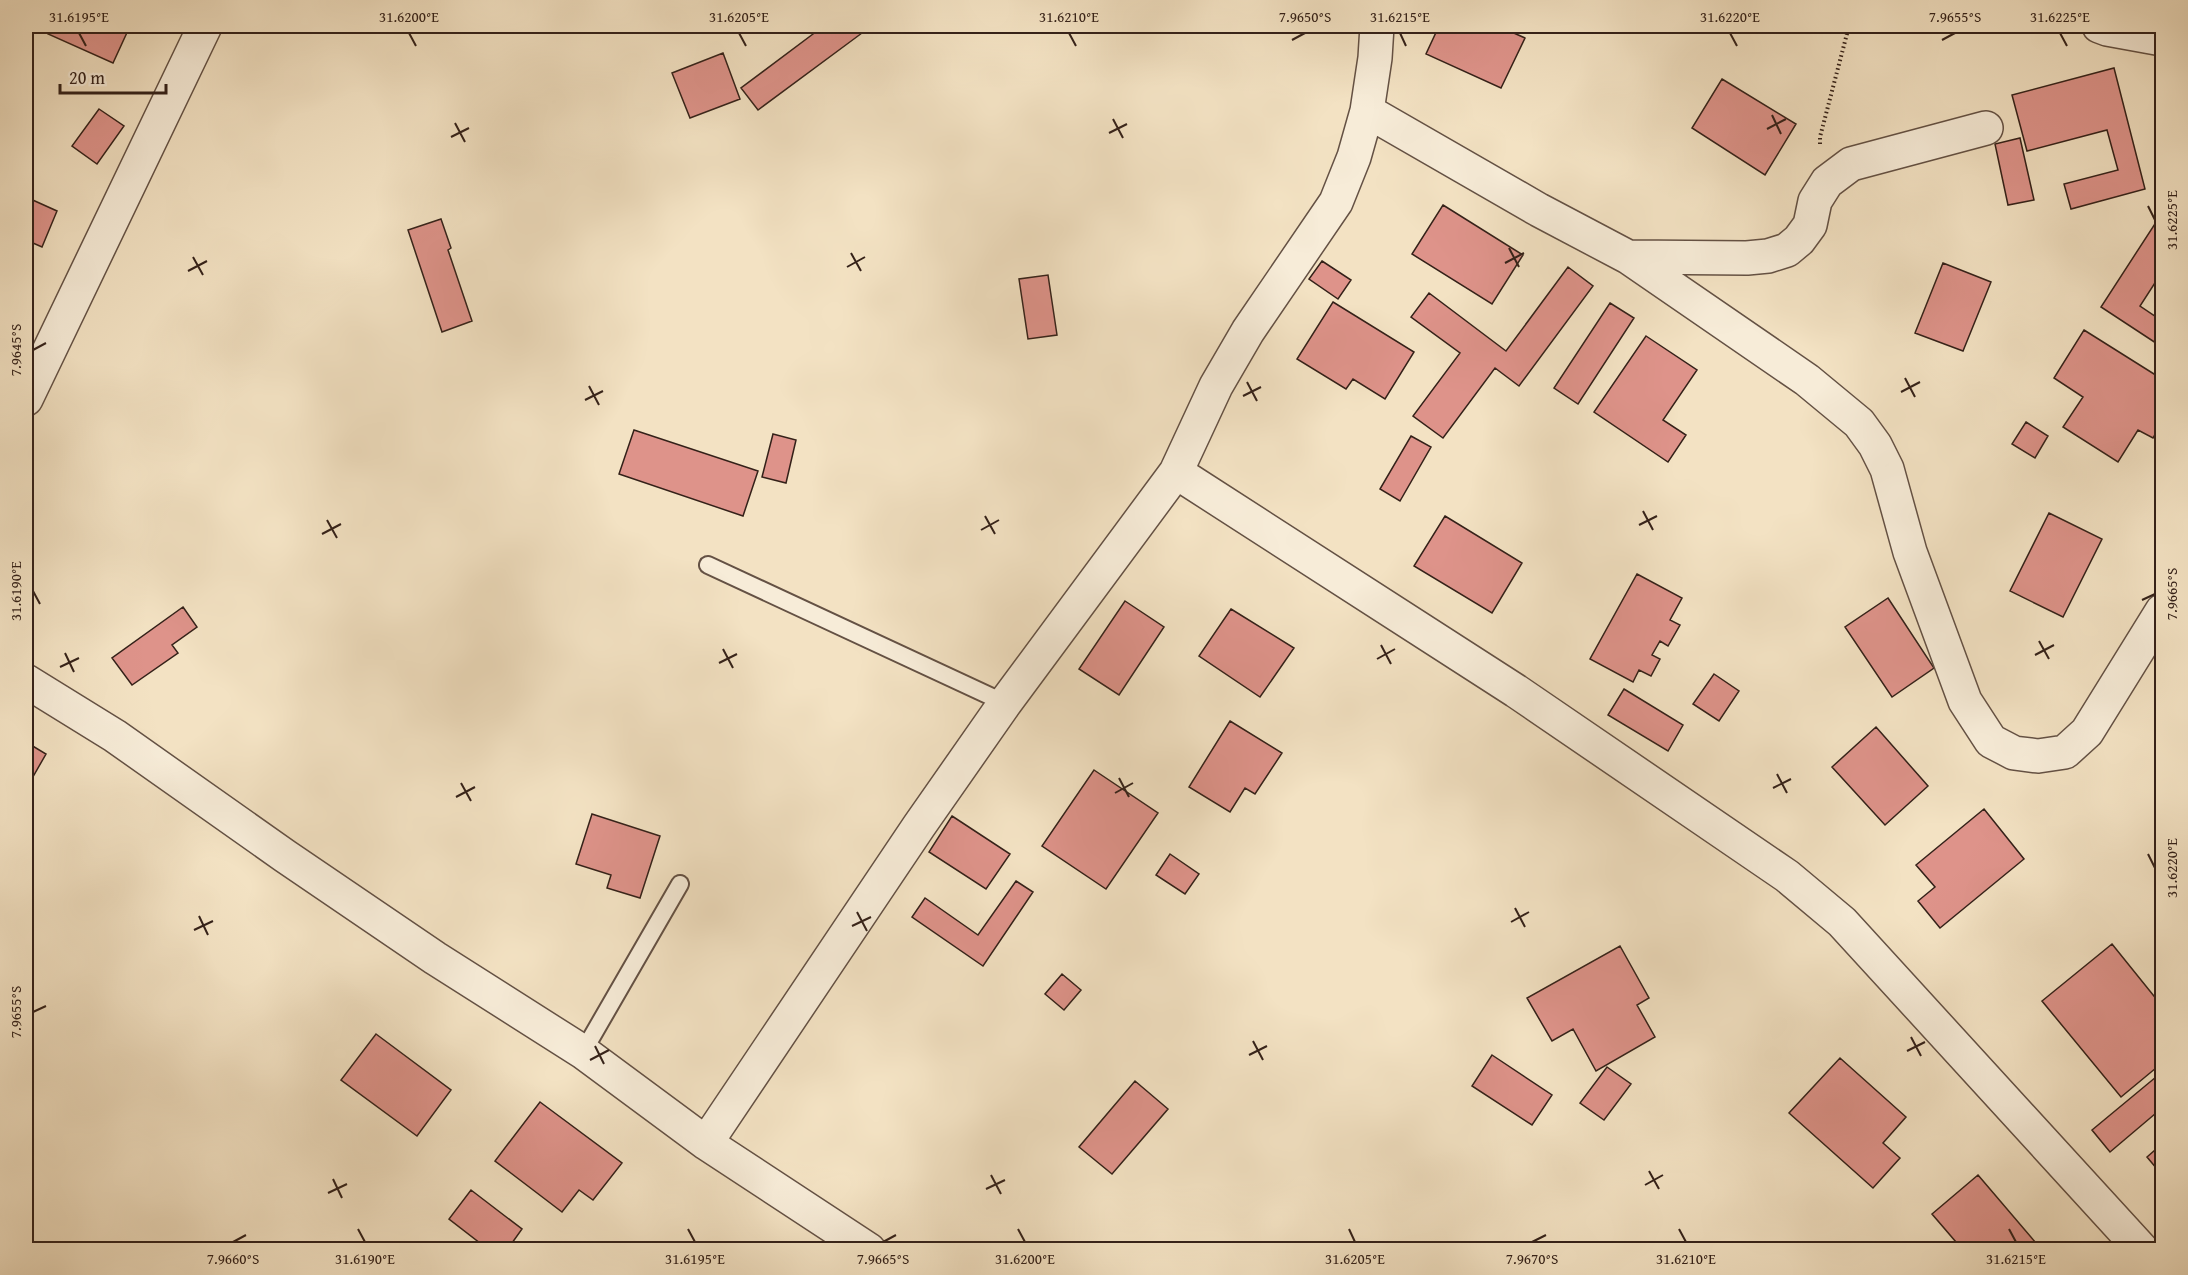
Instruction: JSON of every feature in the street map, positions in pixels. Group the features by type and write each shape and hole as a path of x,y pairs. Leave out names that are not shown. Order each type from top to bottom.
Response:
{"street":[{"path":"26,399 205,26"},
{"path":"706,1143 1005,703 1176,472 1216,386 1248,331 1336,202 1354,157 1367,111 1377,26"},
{"path":"2099,26 2163,39"},
{"path":"1367,111 1539,210 1628,256 1808,380 1859,423 1875,445 1887,469 1910,552 1965,701 1991,741 2013,753 2038,756 2065,752 2087,732 2163,612"},
{"path":"1628,256 1747,258 1768,256 1787,250 1799,240 1810,225 1815,201 1827,182 1851,164 1986,128"},
{"path":"1176,472 1516,691 1787,876 1842,922 2142,1250"},
{"path":"26,681 115,736 435,958 583,1052 706,1143 869,1250"}],"lane":[{"path":"708,565 1005,703"},
{"path":"583,1052 680,884"}],"path":[{"path":"1819,195 1820,137 1849,26"}],"building":[{"path":"52,26 130,26 113,63 48,34"},
{"path":"819,26 856,26 862,33 758,110 741,88 821,28"},
{"path":"1439,26 1498,26 1525,38 1501,88 1426,54"},
{"path":"723,53 740,99 690,118 672,73"},
{"path":"2114,68 2145,189 2071,209 2064,184 2118,170 2107,130 2027,151 2012,95"},
{"path":"1722,79 1796,124 1765,175 1692,128"},
{"path":"99,109 124,126 97,164 72,146"},
{"path":"2020,138 2034,200 2008,205 1995,144"},
{"path":"26,197 57,211 42,247 26,240"},
{"path":"1443,205 1523,255 1492,304 1412,254"},
{"path":"2162,213 2162,272 2140,306 2162,321 2162,347 2101,307"},
{"path":"441,219 451,248 448,250 472,321 442,332 408,230"},
{"path":"1322,261 1351,280 1338,299 1309,279"},
{"path":"1943,263 1991,282 1963,351 1915,333"},
{"path":"1568,267 1593,286 1519,386 1495,368 1443,438 1413,416 1460,353 1411,317 1429,293 1506,351"},
{"path":"1048,275 1057,335 1028,339 1019,279"},
{"path":"1333,302 1414,352 1385,399 1353,379 1346,389 1297,359"},
{"path":"1610,303 1634,318 1578,404 1554,388"},
{"path":"2084,330 2162,379 2162,423 2153,438 2138,430 2118,462 2063,427 2083,397 2054,378"},
{"path":"1646,336 1697,370 1663,420 1686,435 1668,462 1594,412"},
{"path":"2026,422 2048,436 2035,458 2012,444"},
{"path":"634,430 758,471 743,516 619,474"},
{"path":"773,434 796,440 786,483 762,477"},
{"path":"1411,436 1431,447 1400,501 1380,489"},
{"path":"2049,513 2102,539 2063,617 2010,591"},
{"path":"1445,516 1522,563 1492,613 1414,566"},
{"path":"1637,574 1682,598 1670,620 1680,625 1668,646 1660,641 1652,655 1660,659 1651,676 1639,670 1633,682 1590,659"},
{"path":"1888,598 1934,668 1892,697 1845,627"},
{"path":"1125,601 1164,627 1119,695 1079,669"},
{"path":"183,607 197,627 172,645 178,653 132,685 112,658"},
{"path":"1231,609 1294,648 1260,697 1199,656"},
{"path":"1714,674 1739,691 1719,721 1693,704"},
{"path":"1624,689 1683,725 1668,751 1608,715"},
{"path":"1230,721 1282,753 1255,794 1245,788 1230,812 1189,787"},
{"path":"1876,727 1928,786 1885,825 1832,767"},
{"path":"26,742 46,754 26,789"},
{"path":"1094,770 1158,813 1106,889 1042,846"},
{"path":"1984,809 2024,859 1940,928 1918,901 1935,887 1916,865"},
{"path":"592,814 660,836 640,898 607,888 611,875 576,864"},
{"path":"952,816 1010,854 986,889 929,852"},
{"path":"1170,854 1199,874 1185,894 1156,875"},
{"path":"1016,881 1033,892 983,966 912,917 925,898 978,935"},
{"path":"2112,944 2162,1006 2162,1063 2121,1097 2042,1001"},
{"path":"1620,946 1649,998 1637,1005 1655,1037 1596,1071 1573,1029 1552,1041 1527,998"},
{"path":"1062,974 1081,990 1064,1010 1045,994"},
{"path":"376,1034 451,1090 417,1136 341,1080"},
{"path":"1492,1055 1552,1095 1532,1125 1472,1086"},
{"path":"1840,1058 1906,1117 1883,1143 1900,1158 1873,1188 1789,1113"},
{"path":"1607,1067 1631,1084 1604,1120 1580,1103"},
{"path":"2162,1072 2162,1108 2110,1152 2092,1130"},
{"path":"1135,1081 1168,1109 1112,1174 1079,1147"},
{"path":"540,1102 622,1163 593,1200 579,1190 562,1212 495,1161"},
{"path":"2162,1144 2162,1175 2147,1157"},
{"path":"1978,1175 2042,1250 1948,1250 1956,1242 1932,1214"},
{"path":"471,1190 522,1229 507,1250 489,1250 449,1219"}]}
